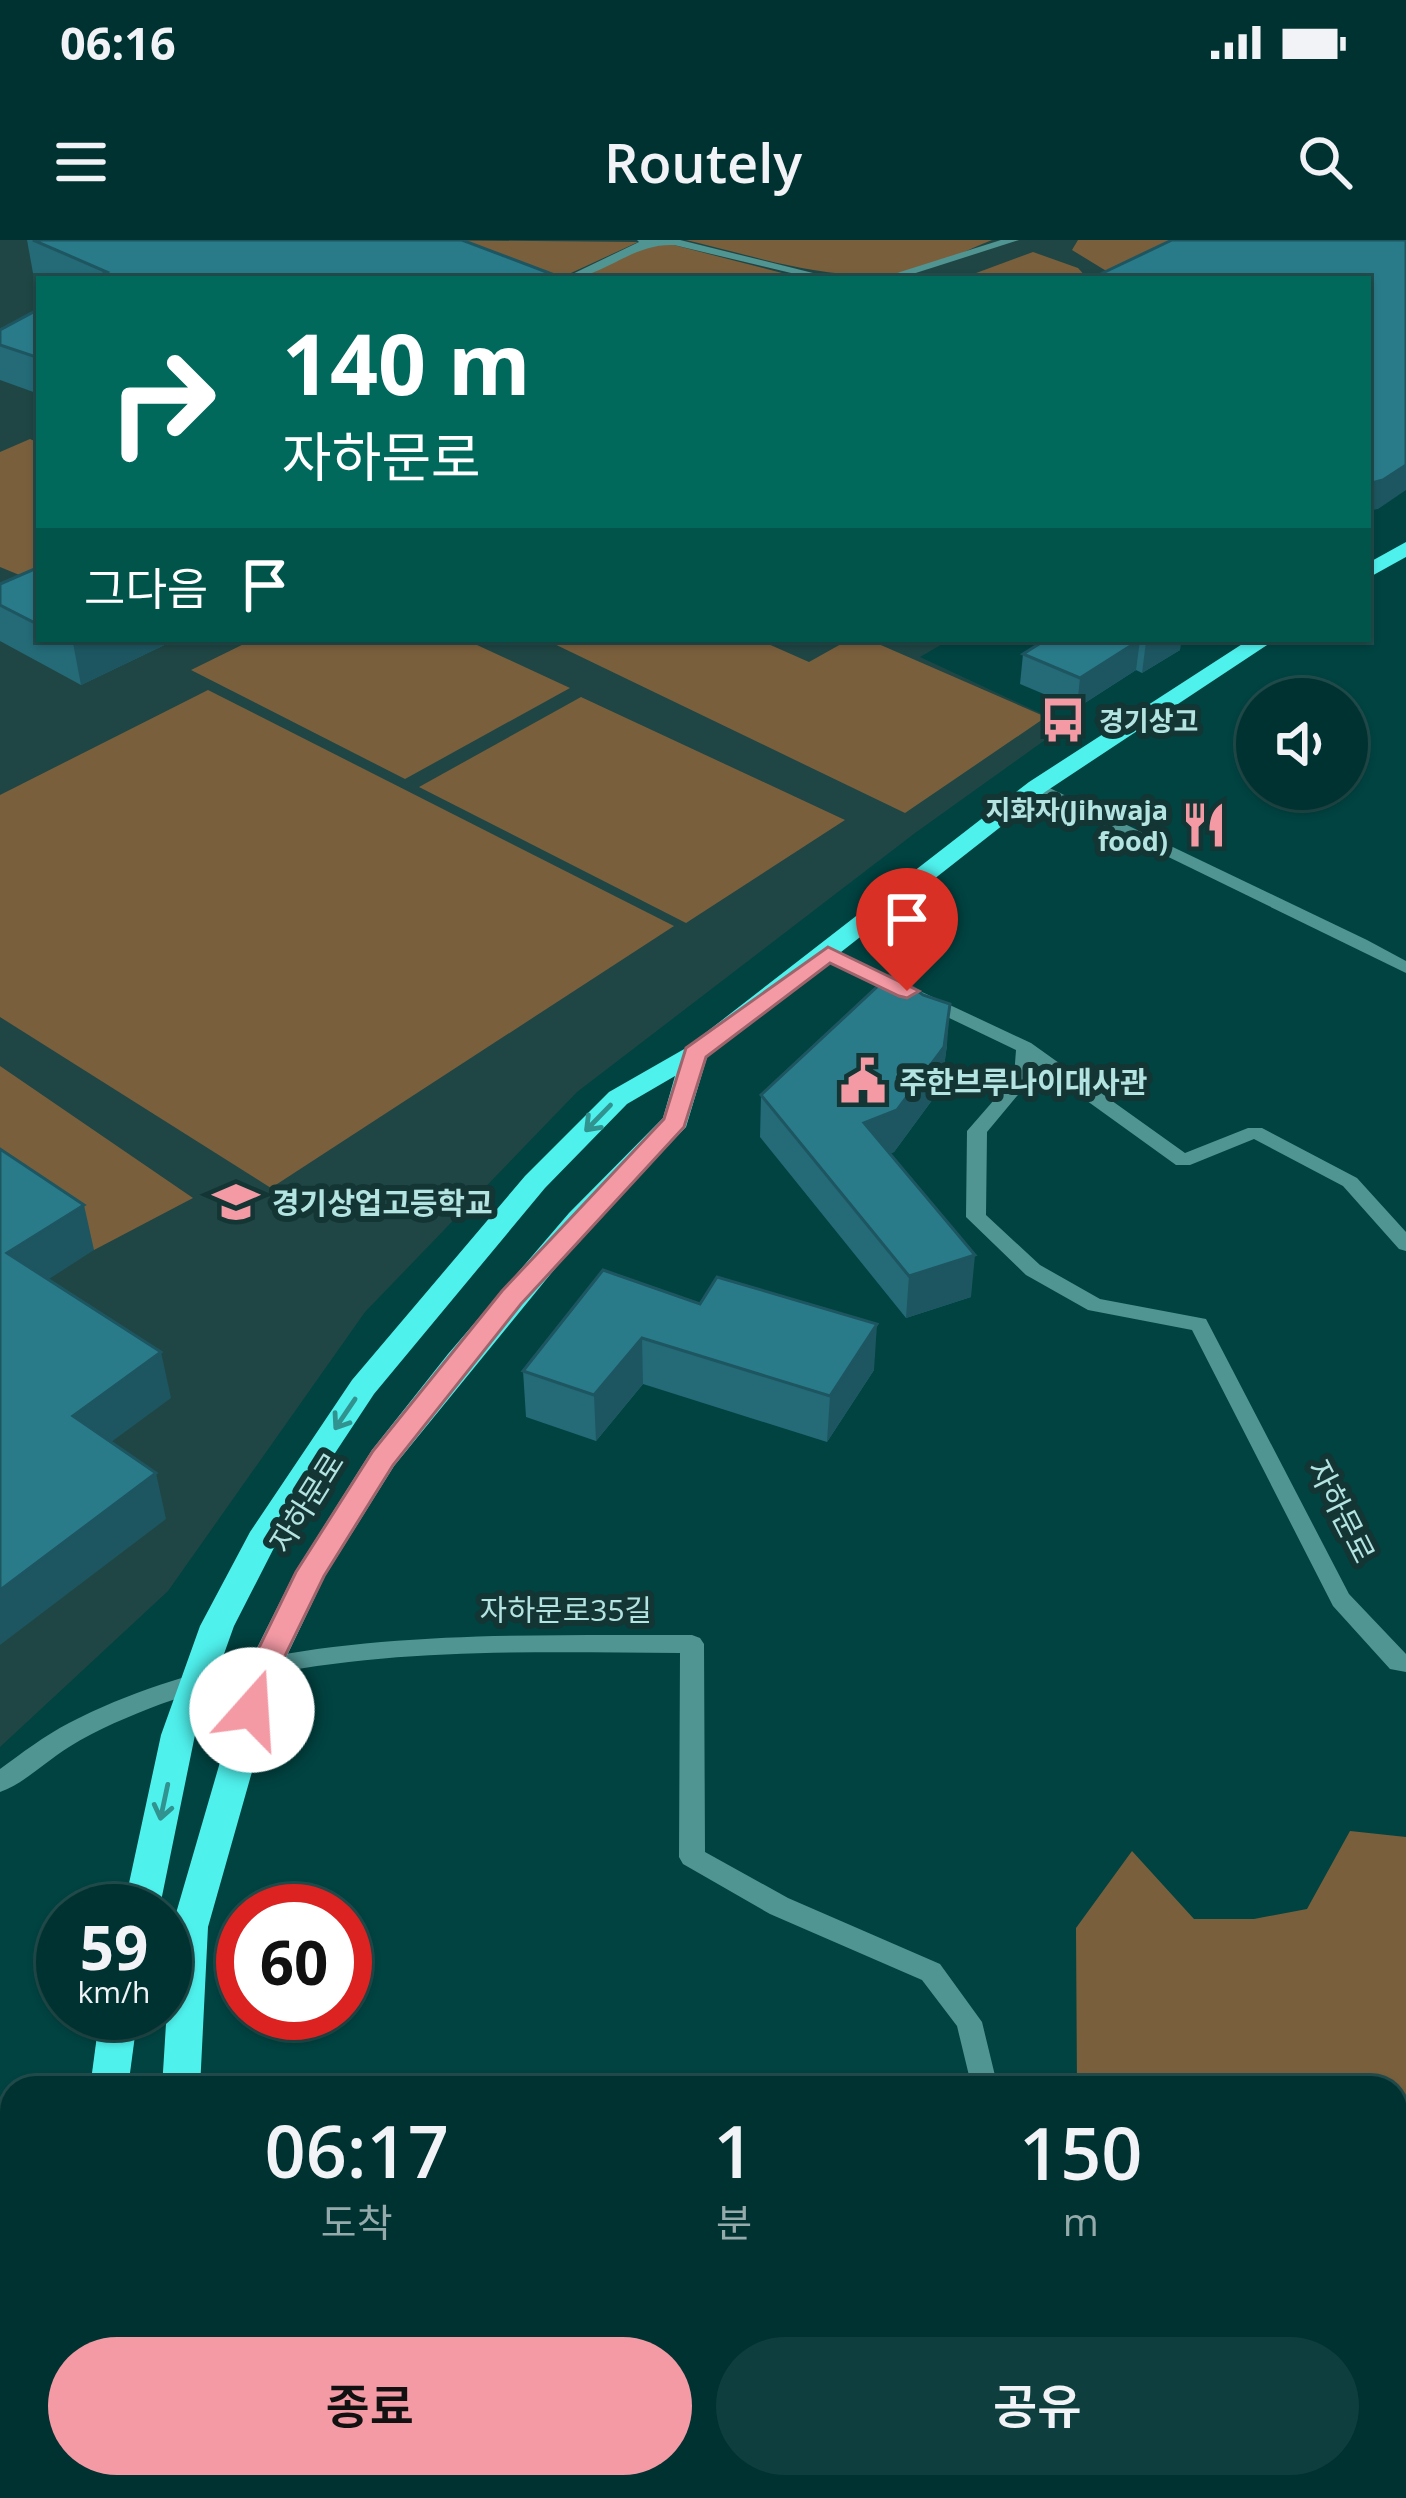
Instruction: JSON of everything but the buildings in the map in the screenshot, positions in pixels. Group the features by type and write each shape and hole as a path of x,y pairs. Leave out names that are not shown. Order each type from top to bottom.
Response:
{"main road":[{"path":"1371,570 1406,548"},
{"name":"자하문로","path":"147,1884 178,1735 218,1626 266,1532 363,1387 535,1182 618,1098 694,1054 1037,787 1260,642"},
{"name":"자하문로","path":"182,2076 190,1927 265,1666 311,1572 383,1458 525,1282 676,1121 694,1054"},
{"path":"111,2076 116,2040"}],"street":[{"path":"574,276 647,240 816,276"},
{"path":"894,276 1014,240"},
{"path":"948,276 1014,240"},
{"path":"1037,787 1142,840 1295,907 1406,968"},
{"path":"828,953 1025,1047 1183,1161 1255,1132 1350,1182 1406,1244"},
{"name":"자하문로","path":"1025,1047 1023,1078 977,1131 976,1217 1033,1270 1095,1305 1198,1324 1341,1600 1398,1663 1406,1663"},
{"name":"자하문로35길","path":"265,1666 476,1644 692,1644 692,1857 779,1906 931,1972 969,2021 982,2076"},
{"path":"0,1782 82,1727 197,1683 265,1666"}],"shaded area":[{"name":"경기상업고등학교","path":"0,240 1274,240 1361,276 36,276 36,642 946,642 920,657 1066,725 915,833 577,1092 365,1312 168,1591 0,1747"},
{"path":"410,240 638,242 564,276 500,276"},
{"path":"686,240 992,240 914,270 857,275 799,267"},
{"path":"1078,240 1179,240 1108,272 1072,250"},
{"path":"653,243 793,276 582,276"},
{"path":"1033,252 1078,268 1085,276 968,276"},
{"path":"30,439 36,442 34,581 0,567 0,452"},
{"path":"248,642 470,642 570,688 405,779 191,670"},
{"path":"550,642 764,642 809,662 845,642 874,642 1046,717 905,813"},
{"path":"208,690 674,926 271,1188 0,1017 0,795"},
{"path":"581,697 845,820 686,923 419,787"},
{"path":"0,1066 193,1198 94,1250 0,1185"},
{"path":"1350,1831 1406,1837 1406,2076 1077,2076 1076,1928 1132,1851 1194,1919 1254,1919 1307,1909"}],"place":[{"name":"경기상고","path":"1063,720"},
{"name":"지화자(Jihwaja food)","path":"1204,825"},
{"name":"주한브루나이대사관","path":"863,1081"},
{"name":"경기상업고등학교","path":"236,1202"}],"route":[{"path":"252,1710 265,1666 311,1572 383,1458 511,1298 676,1121 694,1054 828,953 907,991"}]}
